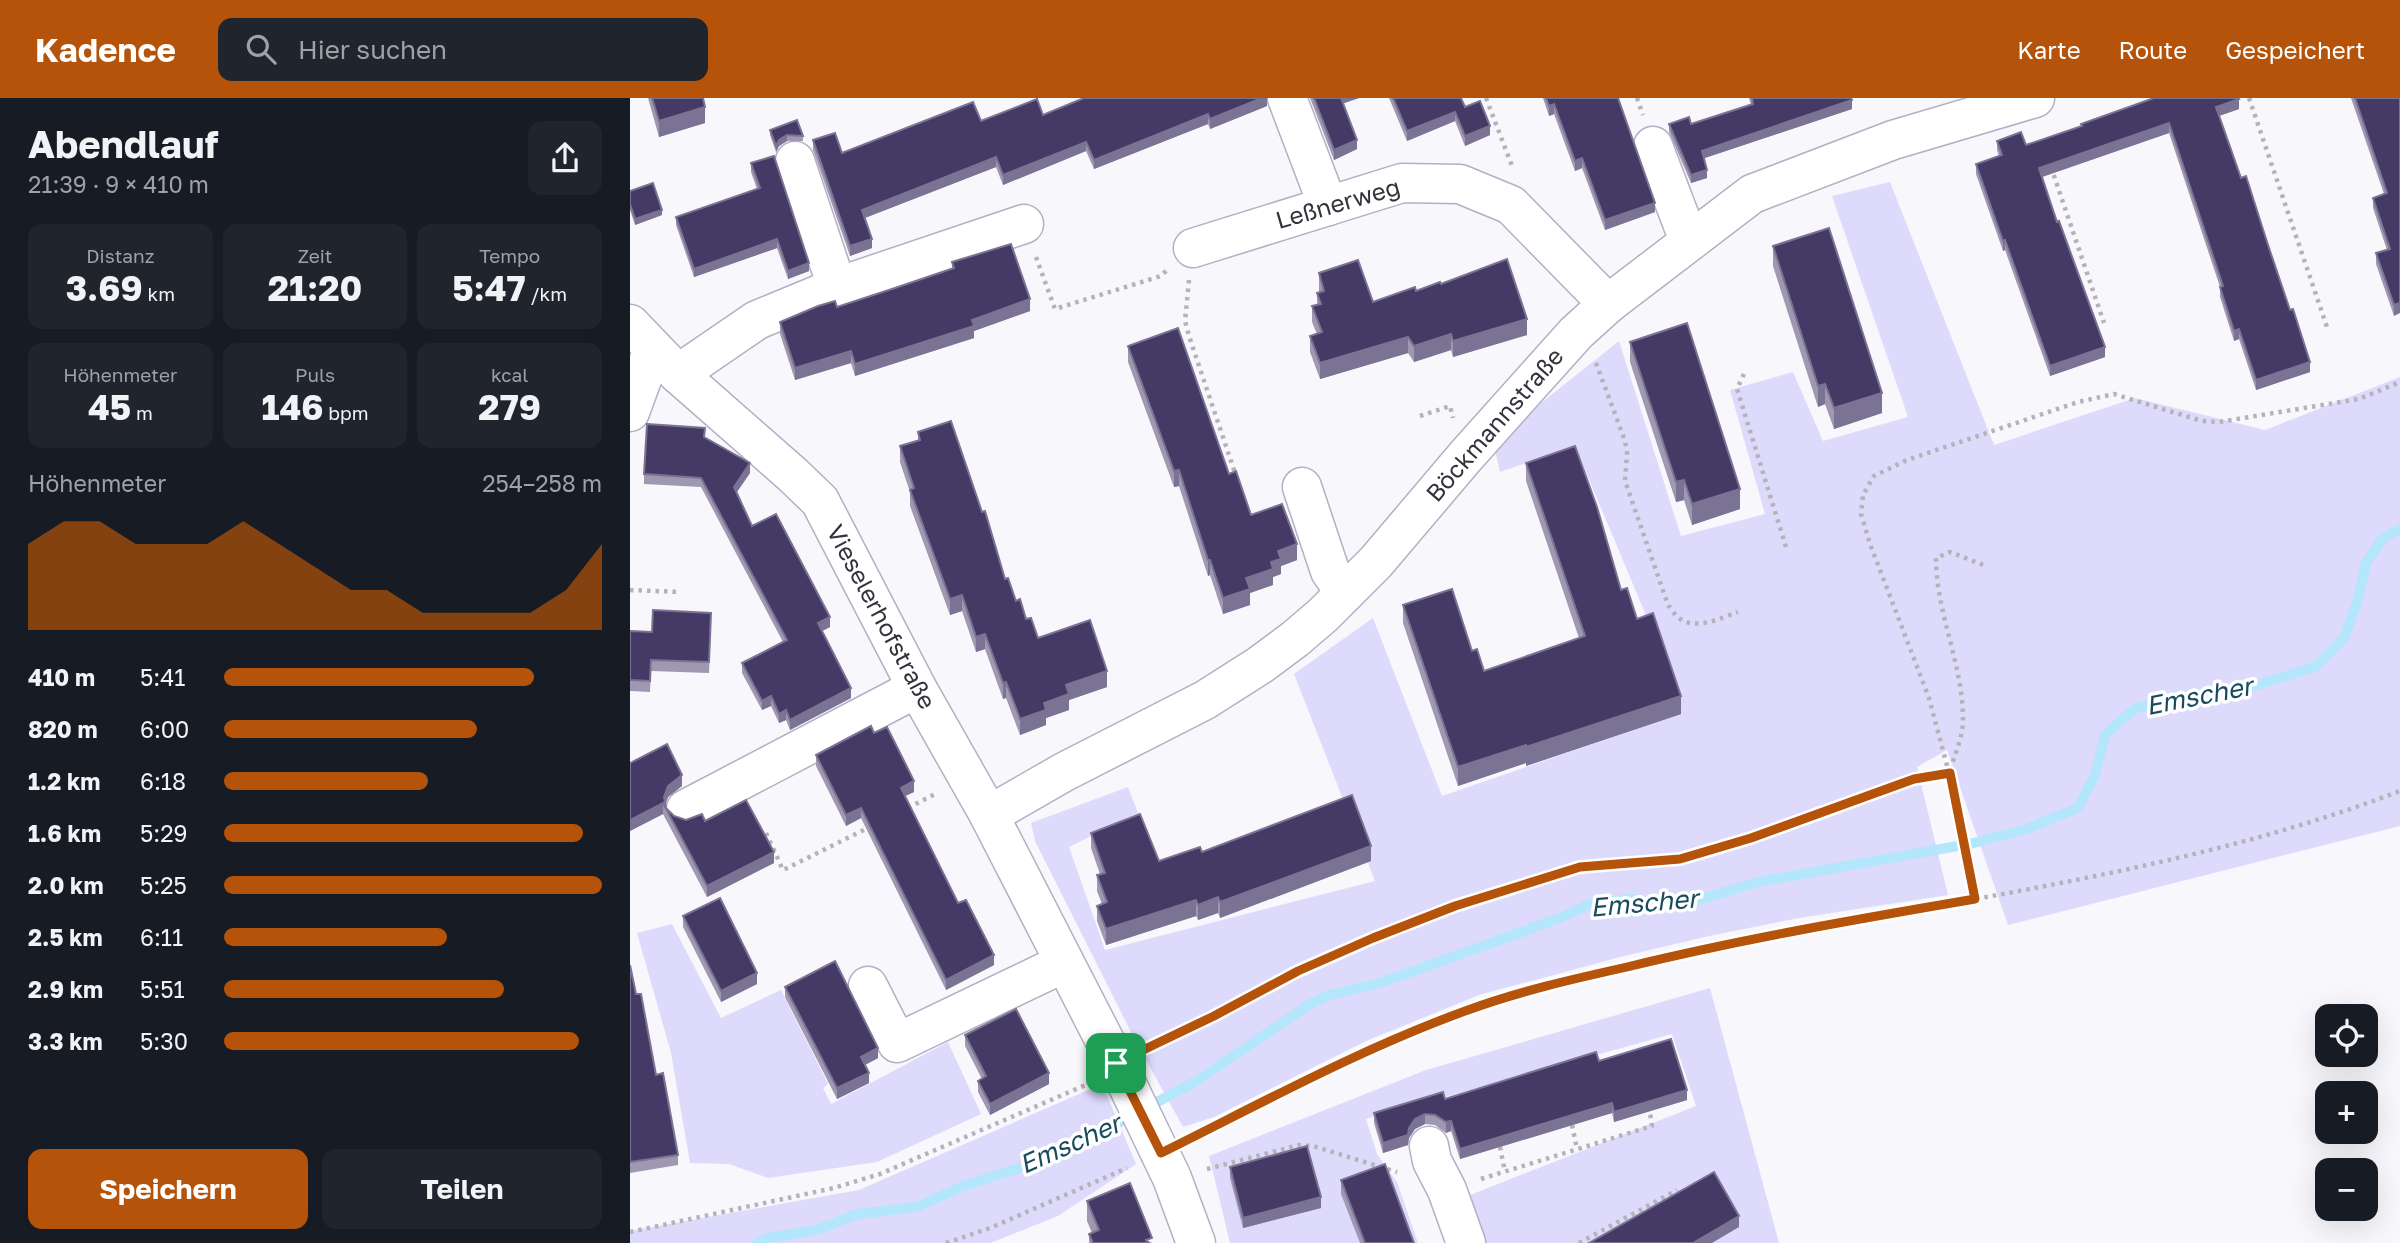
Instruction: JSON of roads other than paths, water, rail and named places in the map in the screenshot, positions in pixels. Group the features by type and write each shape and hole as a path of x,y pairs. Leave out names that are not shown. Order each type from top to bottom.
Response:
{"street":[{"path":"1287,98 1328,206"},
{"name":"Böckmannstraße","path":"989,815 1064,772 1216,693 1294,639 1376,562 1576,333 1608,304 1752,194 1893,140 2014,101"},
{"path":"1653,146 1689,242"},
{"path":"795,161 836,288"},
{"name":"Leßnerweg","path":"1193,248 1402,183 1460,184 1511,205 1608,304"},
{"path":"630,412 654,349 757,320 836,288 1024,224"},
{"name":"Vieselerhofstraße","path":"654,349 820,501 917,688 966,779 989,815 1120,1071 1163,1158 1196,1243"},
{"path":"1302,487 1330,571 1345,593"},
{"path":"687,809 917,688"},
{"path":"868,986 897,1043 1064,963"},
{"path":"1436,1166 1466,1243"}],"waterway":[{"name":"Emscher","path":"1146,1108 1198,1080 1312,1003 1433,964 1560,918 1590,904 1631,899 1671,904 1698,900 1758,882 1974,843 2026,829 2078,808 2095,775 2105,735 2134,709 2176,697 2257,685 2315,667 2344,638 2357,603 2366,563 2382,539 2400,529"},
{"name":"Emscher","path":"757,1243 768,1238 816,1230 858,1214 917,1207 963,1186 1023,1167 1080,1144 1133,1115"}]}
